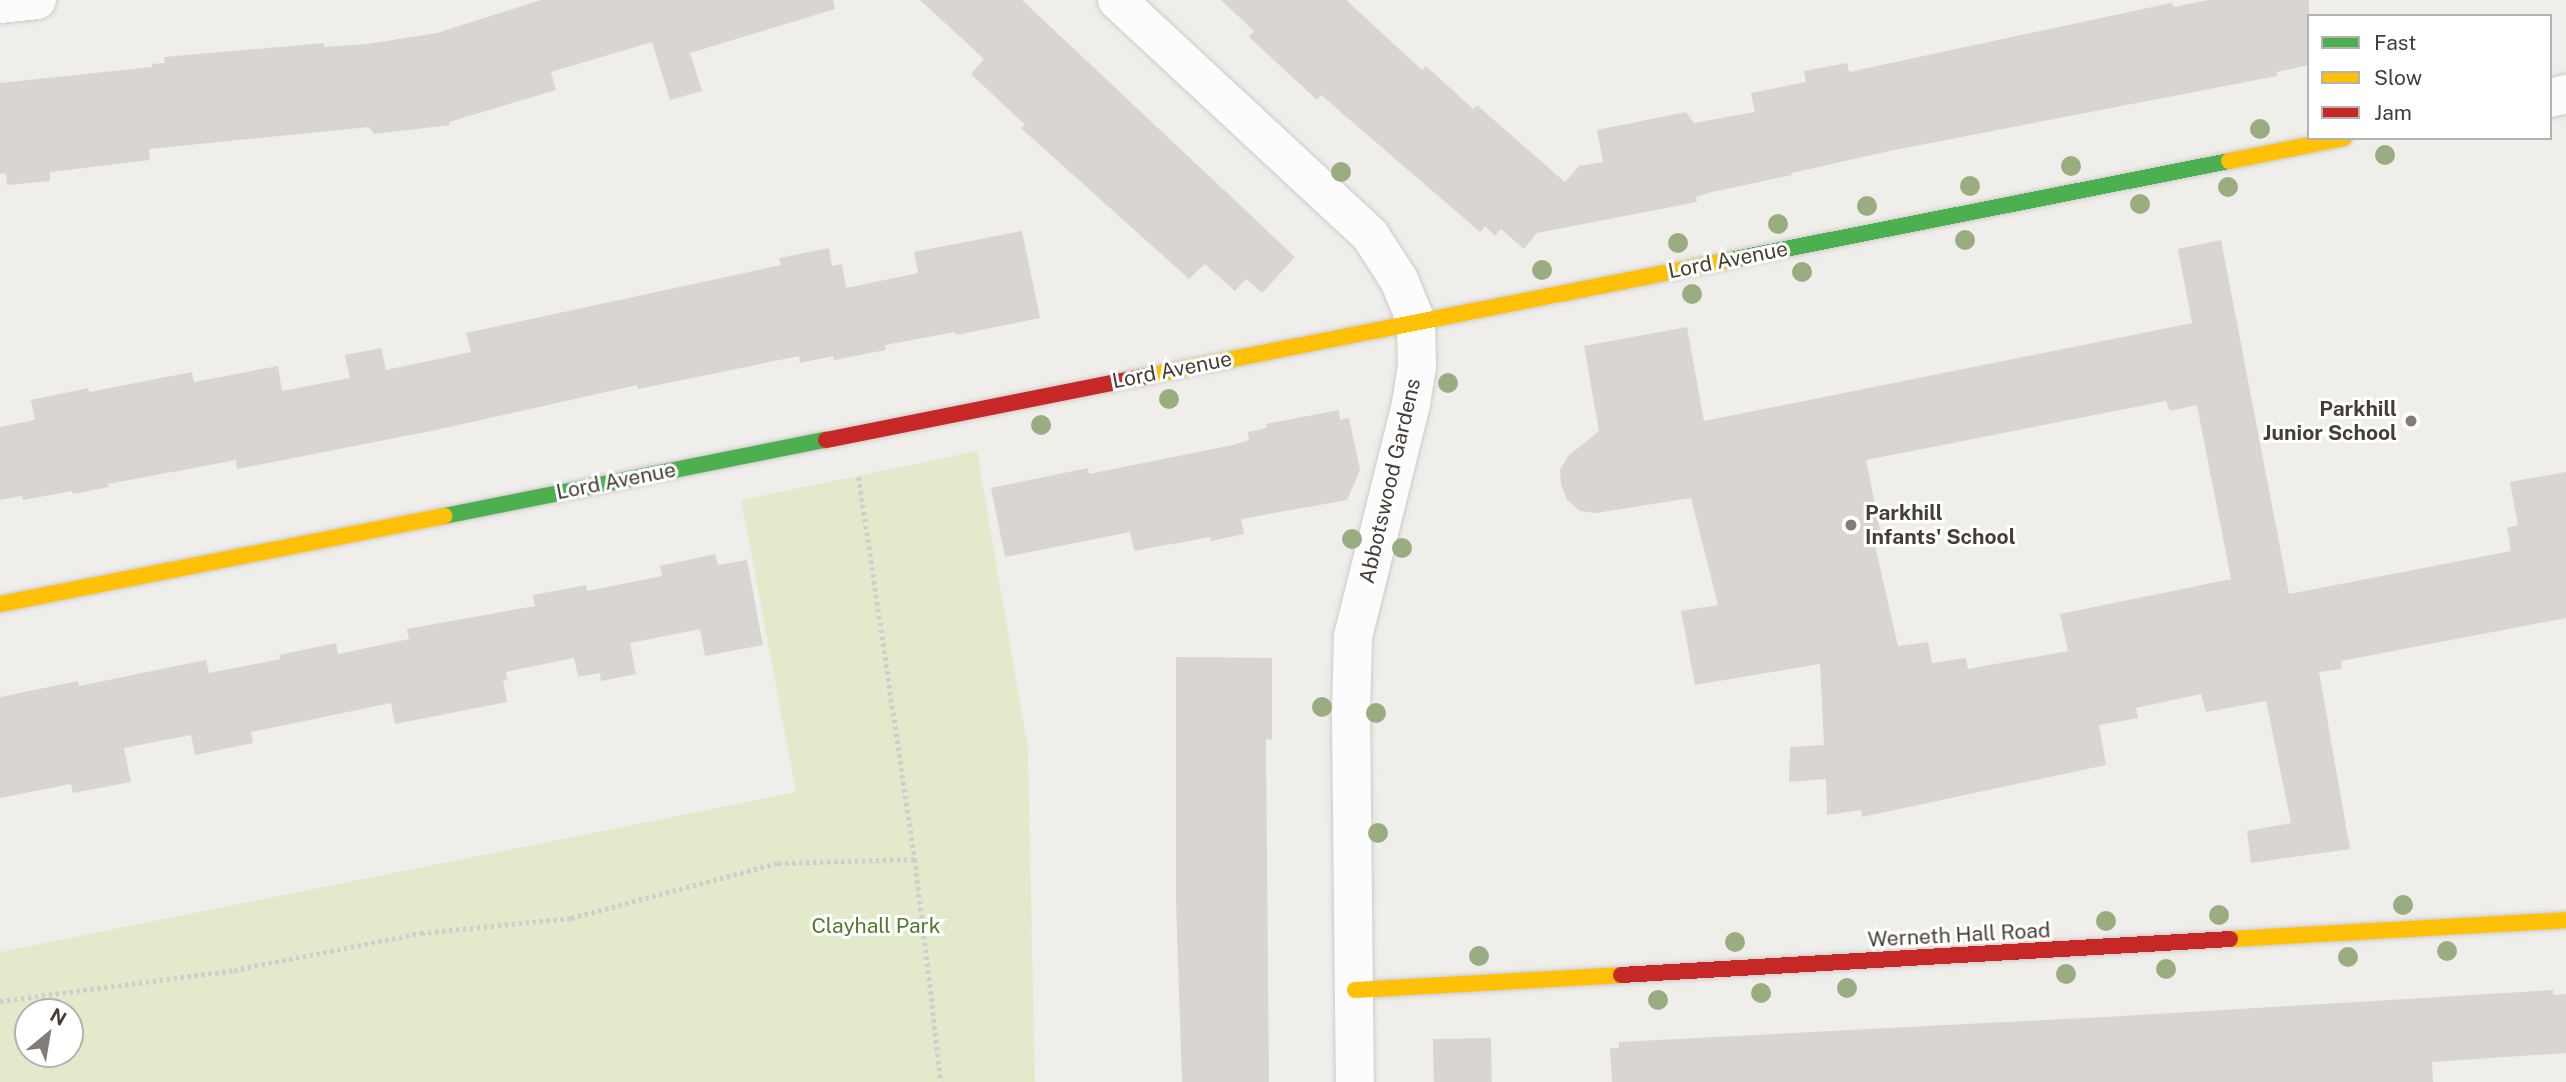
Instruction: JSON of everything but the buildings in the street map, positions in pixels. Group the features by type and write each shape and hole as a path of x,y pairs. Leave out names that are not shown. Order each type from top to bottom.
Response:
{"street":[{"path":"0,4 37,0"},
{"name":"Abbotswood Gardens","path":"1117,0 1370,235 1399,280 1416,321 1417,366 1411,404 1353,636 1351,714 1355,1082"},
{"name":"Lord Avenue","path":"0,604 2334,140"},
{"name":"Werneth Hall Road","path":"1355,990 2566,920"}],"path":[{"path":"853,434 915,859 941,1082"},
{"path":"0,1000 234,970 421,933 571,918 778,863 915,859"}],"green space":[{"name":"Clayhall Park","path":"977,451 1028,749 1035,1082 0,1082 0,952 796,792 741,500"}],"traffic: fast":[{"path":"1730,260 2229,161"},
{"path":"444,516 826,440"}],"traffic: slow":[{"path":"2229,161 2334,140"},
{"path":"1142,377 1730,260"},
{"path":"0,604 444,516"},
{"path":"2230,939 2566,920"},
{"path":"1355,990 1621,975"}],"traffic: jam":[{"path":"826,440 1142,377"},
{"path":"1621,975 2230,939"}],"place":[{"name":"Parkhill Junior School","path":"2411,421"},
{"name":"Parkhill Infants' School","path":"1851,525"}]}
